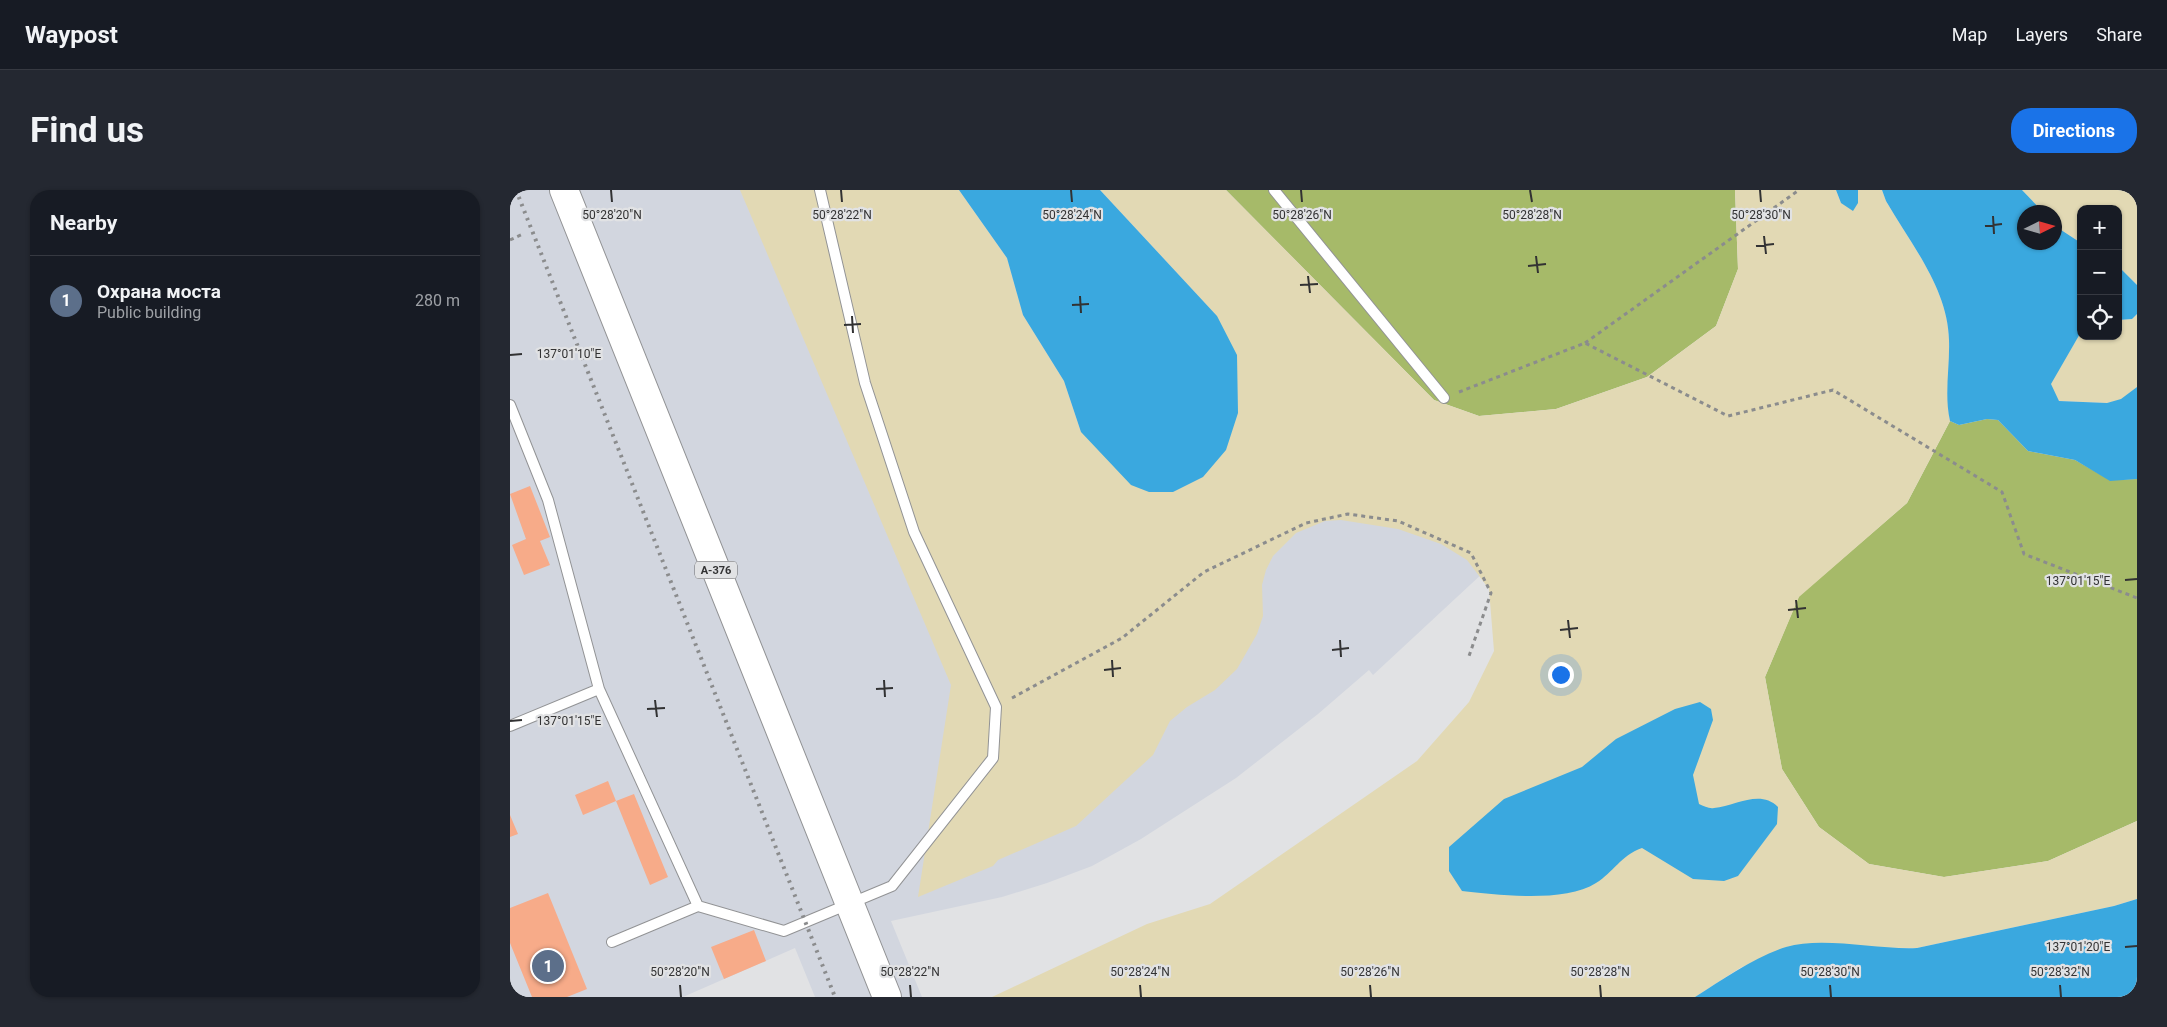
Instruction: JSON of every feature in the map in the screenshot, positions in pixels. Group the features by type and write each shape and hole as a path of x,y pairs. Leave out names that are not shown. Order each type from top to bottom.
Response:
{"highway":[{"name":"А-376","path":"564,190 886,997"}],"lane":[{"path":"612,942 698,906 784,931 892,886 993,758 996,707 914,532 865,383 820,190"},
{"path":"1274,190 1444,398"},
{"path":"510,405 548,500 599,689 698,906"},
{"path":"510,726 599,689"}],"path":[{"path":"1444,398 1585,343 1799,190"},
{"path":"510,240 523,234"},
{"path":"1585,343 1728,416 1833,390 2002,492 2024,554 2137,598"},
{"path":"996,707 1122,638 1204,572 1306,523 1348,514 1398,521 1471,553 1491,593 1469,656"}],"shaded area":[{"path":"510,190 1256,190 1526,533 1373,675 1369,670 1318,714 1236,778 1141,839 1092,866 1047,883 1002,897 891,921 922,997 815,997 795,948 683,997 510,997"}],"green space":[{"path":"1226,190 1735,190 1738,269 1716,326 1647,377 1556,409 1479,416 1434,400"},
{"path":"1987,419 1998,420 2028,451 2075,460 2110,480 2137,479 2137,821 2048,861 1944,877 1869,864 1819,827 1782,769 1765,677 1799,596 1907,503 1950,421 1959,425"}],"sand":[{"path":"740,190 959,190 1007,258 1023,315 1064,381 1081,432 1217,316 1100,190 1226,190 1434,400 1479,416 1556,409 1647,377 1716,326 1738,269 1735,190 1836,190 1841,203 1858,203 1858,190 1882,190 1886,201 1917,250 1942,303 1947,321 1949,340 1948,401 1950,421 1907,503 1799,597 1765,677 1782,769 1819,827 1869,864 1944,877 2048,861 2137,821 2137,899 2114,906 1917,948 1787,947 1740,968 1695,997 992,997 1147,924 1210,904 1417,761 1469,702 1494,651 1489,589 1467,560 1441,544 1398,529 1341,520 1325,521 1296,533 1273,556 1266,570 1262,585 1263,616 1257,634 1237,669 1215,690 1187,707 1170,721 1153,755 1076,826 998,860 993,866 918,897 951,685"},
{"path":"2022,190 2137,190 2137,285 2122,270 2122,205 2077,205 2077,240 2062,231 2062,205 2036,205"},
{"path":"2137,314 2137,387 2121,400 2107,403 2059,401 2050,384 2077,339 2122,340 2122,320 2132,319"}],"water":[{"path":"959,190 1100,190 1217,316 1237,355 1238,413 1226,450 1203,477 1173,492 1149,492 1131,485 1081,432 1064,381 1023,315 1007,258"},
{"path":"1836,190 1858,190 1858,203 1853,211 1841,203"},
{"path":"1882,190 2022,190 2036,205 2017,205 2017,250 2062,250 2062,231 2077,240 2077,339 2051,384 2059,401 2107,403 2121,399 2137,387 2137,479 2110,481 2075,460 2028,451 1998,420 1987,419 1959,425 1950,421 1947,391 1949,340 1947,321 1942,303 1917,250 1886,201"},
{"path":"2122,270 2137,285 2137,314 2132,319 2122,320"},
{"path":"1700,702 1711,709 1713,720 1693,775 1699,804 1712,808 1747,800 1764,799 1778,807 1777,824 1738,876 1724,881 1693,879 1642,848 1628,855 1596,883 1567,893 1512,896 1462,891 1449,871 1449,847 1504,799 1582,767 1616,739 1675,709"},
{"path":"2137,899 2137,997 1695,997 1751,962 1786,947 1801,944 1833,943 1917,948 2114,906"}],"building":[{"path":"530,486 550,537 540,541 550,565 524,575 512,545 526,539 510,494"},
{"path":"608,781 616,801 583,815 575,795"},
{"path":"634,794 668,877 650,885 616,801"},
{"path":"510,815 518,834 510,837"},
{"path":"548,893 587,989 567,997 532,997 510,943 510,908"},
{"path":"754,930 766,961 724,979 711,947"}],"railway":[{"path":"516,190 835,997"}],"place":[{"name":"Охрана моста","path":"548,966"}]}
